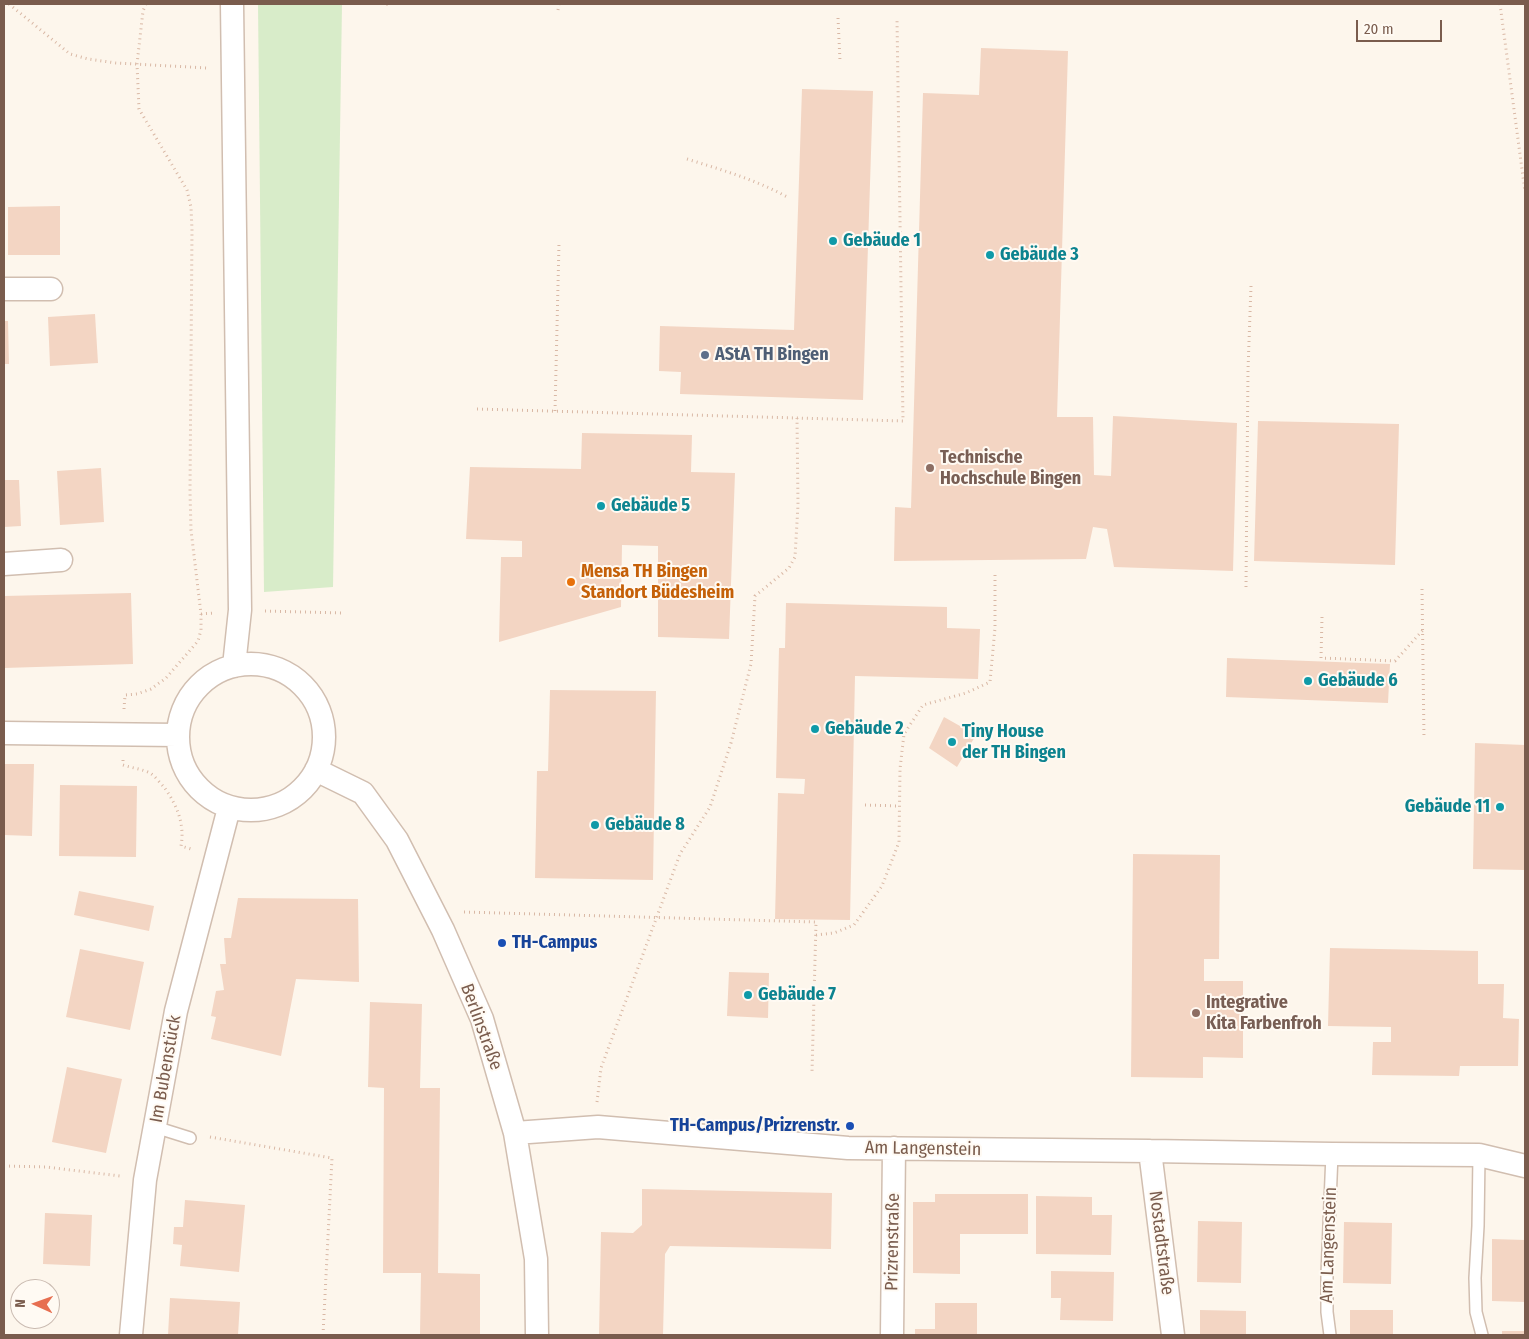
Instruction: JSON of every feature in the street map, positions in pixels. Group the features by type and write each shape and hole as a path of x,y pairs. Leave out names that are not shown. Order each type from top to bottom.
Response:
{"street":[{"path":"232,4 240,610 234,666"},
{"path":"4,290 51,288"},
{"path":"4,564 61,560"},
{"path":"256,664 278,669 297,680 312,697 322,720 324,746 316,770 304,787 288,800 270,808 249,811 229,808 207,797 191,780 180,758 177,735 182,711 194,690 212,675 234,666 256,664"},
{"path":"4,733 177,735"},
{"name":"Berlinstraße","path":"316,770 363,793 397,840 433,911 482,1019 515,1133 536,1259 537,1335"},
{"name":"Im Bubenstück","path":"131,1335 145,1180 176,1011 229,808"},
{"name":"Am Langenstein","path":"515,1133 598,1127 848,1148 1479,1155 1525,1166"},
{"name":"Prizrenstraße","path":"892,1335 894,1148"},
{"name":"Nostadtstraße","path":"1150,1151 1173,1335"}],"lane":[{"path":"155,1128 190,1138"},
{"name":"Am Langenstein","path":"1330,1335 1326,1274 1332,1154"},
{"path":"1479,1155 1475,1278 1476,1312 1482,1335"}],"path":[{"path":"9,4 70,54 88,60 233,69"},
{"path":"146,4 143,11 137,64 139,109 187,190 191,207 190,492 191,530 201,614 201,630 198,641 166,678 151,689 137,694 125,695 123,765 150,773 174,802 182,830 181,846 217,855"},
{"path":"558,10 559,4"},
{"path":"1500,4 1525,192"},
{"path":"838,18 840,61"},
{"path":"477,409 903,421 897,19"},
{"path":"687,159 736,174 771,188 789,198"},
{"path":"555,411 559,243"},
{"path":"1246,587 1248,370 1251,286"},
{"path":"598,1127 597,1109 601,1068 680,854 710,807 731,743 751,664 755,596 789,568 795,557 798,505 797,418"},
{"path":"816,935 834,933 854,925 882,886 898,842 900,768 904,734 924,706 966,693 990,682 995,575"},
{"path":"1422,589 1424,739"},
{"path":"201,614 240,610 342,613"},
{"path":"1322,617 1321,658 1395,661 1423,630"},
{"path":"865,805 899,806"},
{"path":"433,911 816,922 812,1072"},
{"path":"202,1136 332,1158 323,1335"},
{"path":"4,1166 46,1167 145,1180"}],"green space":[{"path":"258,4 342,4 333,587 264,592"}],"building":[{"name":"Gebäude 3","path":"981,48 1068,51 1057,417 1093,417 1094,475 1111,476 1113,416 1237,423 1233,571 1114,567 1107,529 1093,527 1086,559 894,561 895,507 911,508 923,93 979,95"},
{"name":"Gebäude 1","path":"802,89 873,91 863,400 680,394 681,372 659,371 660,326 794,330"},
{"path":"60,206 60,255 8,255 8,207"},
{"path":"95,314 98,363 50,366 48,317"},
{"path":"4,321 8,321 9,364 4,364"},
{"path":"1258,421 1399,424 1395,565 1254,561"},
{"name":"Gebäude 5","path":"582,433 692,435 691,472 735,473 729,639 658,637 658,546 622,545 621,607 499,642 501,557 522,557 522,541 466,539 470,467 581,469"},
{"path":"101,468 104,522 60,525 57,471"},
{"path":"4,480 19,480 21,526 4,527"},
{"path":"131,593 133,664 4,668 4,596"},
{"name":"Gebäude 2","path":"786,603 947,607 947,628 980,629 978,679 855,676 850,920 775,919 778,793 804,794 805,779 776,778 779,648 785,648"},
{"name":"Gebäude 6","path":"1227,658 1390,664 1388,703 1226,697"},
{"name":"Gebäude 8","path":"550,690 656,691 653,880 535,878 537,771 548,771"},
{"name":"Tiny House der TH Bingen","path":"944,717 976,735 957,767 929,748"},
{"name":"Gebäude 11","path":"1475,743 1525,745 1525,870 1473,869"},
{"path":"4,764 34,764 32,836 4,835"},
{"path":"60,785 137,786 136,857 59,856"},
{"path":"1133,854 1220,855 1219,959 1204,959 1204,981 1243,981 1243,1058 1203,1057 1203,1078 1131,1077"},
{"path":"79,891 154,906 149,931 74,915"},
{"path":"238,898 358,899 359,982 296,979 281,1056 211,1039 216,1017 211,1016 216,991 224,990 220,964 226,964 224,938 231,938"},
{"path":"1330,948 1478,951 1478,984 1504,984 1503,1018 1519,1019 1518,1066 1460,1066 1459,1076 1372,1075 1373,1042 1391,1042 1391,1027 1328,1026"},
{"path":"80,949 144,962 130,1030 66,1017"},
{"name":"Gebäude 7","path":"729,972 769,973 768,1018 727,1016"},
{"path":"370,1002 422,1004 420,1088 440,1088 438,1273 480,1274 480,1335 420,1335 421,1273 383,1273 384,1088 368,1087"},
{"path":"67,1067 122,1079 106,1153 52,1142"},
{"path":"642,1189 832,1193 831,1249 670,1246 665,1254 663,1335 599,1335 601,1232 633,1233 642,1225"},
{"path":"935,1194 1028,1194 1028,1234 960,1234 960,1274 913,1273 913,1202 935,1202"},
{"path":"1036,1196 1092,1197 1092,1215 1112,1215 1111,1255 1036,1254"},
{"path":"185,1200 245,1205 239,1272 180,1266 182,1245 173,1244 174,1227 183,1227"},
{"path":"45,1213 92,1215 90,1266 43,1264"},
{"path":"1198,1221 1242,1222 1241,1283 1197,1282"},
{"path":"1344,1222 1392,1223 1391,1284 1343,1283"},
{"path":"1492,1239 1525,1240 1525,1302 1492,1301"},
{"path":"1051,1271 1114,1272 1113,1321 1060,1320 1061,1298 1051,1298"},
{"path":"170,1298 240,1302 238,1335 168,1335"},
{"path":"935,1303 977,1303 977,1335 915,1335 915,1329 935,1329"},
{"path":"1200,1310 1246,1311 1246,1335 1200,1335"},
{"path":"1350,1310 1393,1310 1393,1335 1350,1335"},
{"path":"1502,1331 1525,1331 1525,1335 1502,1335"}],"place":[{"name":"Gebäude 1","path":"833,241"},
{"name":"Gebäude 3","path":"990,255"},
{"name":"AStA TH Bingen","path":"705,355"},
{"name":"Technische Hochschule Bingen","path":"930,468"},
{"name":"Gebäude 5","path":"601,506"},
{"name":"Mensa TH Bingen Standort Büdesheim","path":"571,582"},
{"name":"Gebäude 6","path":"1308,681"},
{"name":"Gebäude 2","path":"815,729"},
{"name":"Tiny House der TH Bingen","path":"952,742"},
{"name":"Gebäude 11","path":"1500,807"},
{"name":"Gebäude 8","path":"595,825"},
{"name":"TH-Campus","path":"502,943"},
{"name":"Gebäude 7","path":"748,995"},
{"name":"Integrative Kita Farbenfroh","path":"1196,1013"},
{"name":"TH-Campus/Prizrenstr.","path":"850,1126"}]}
